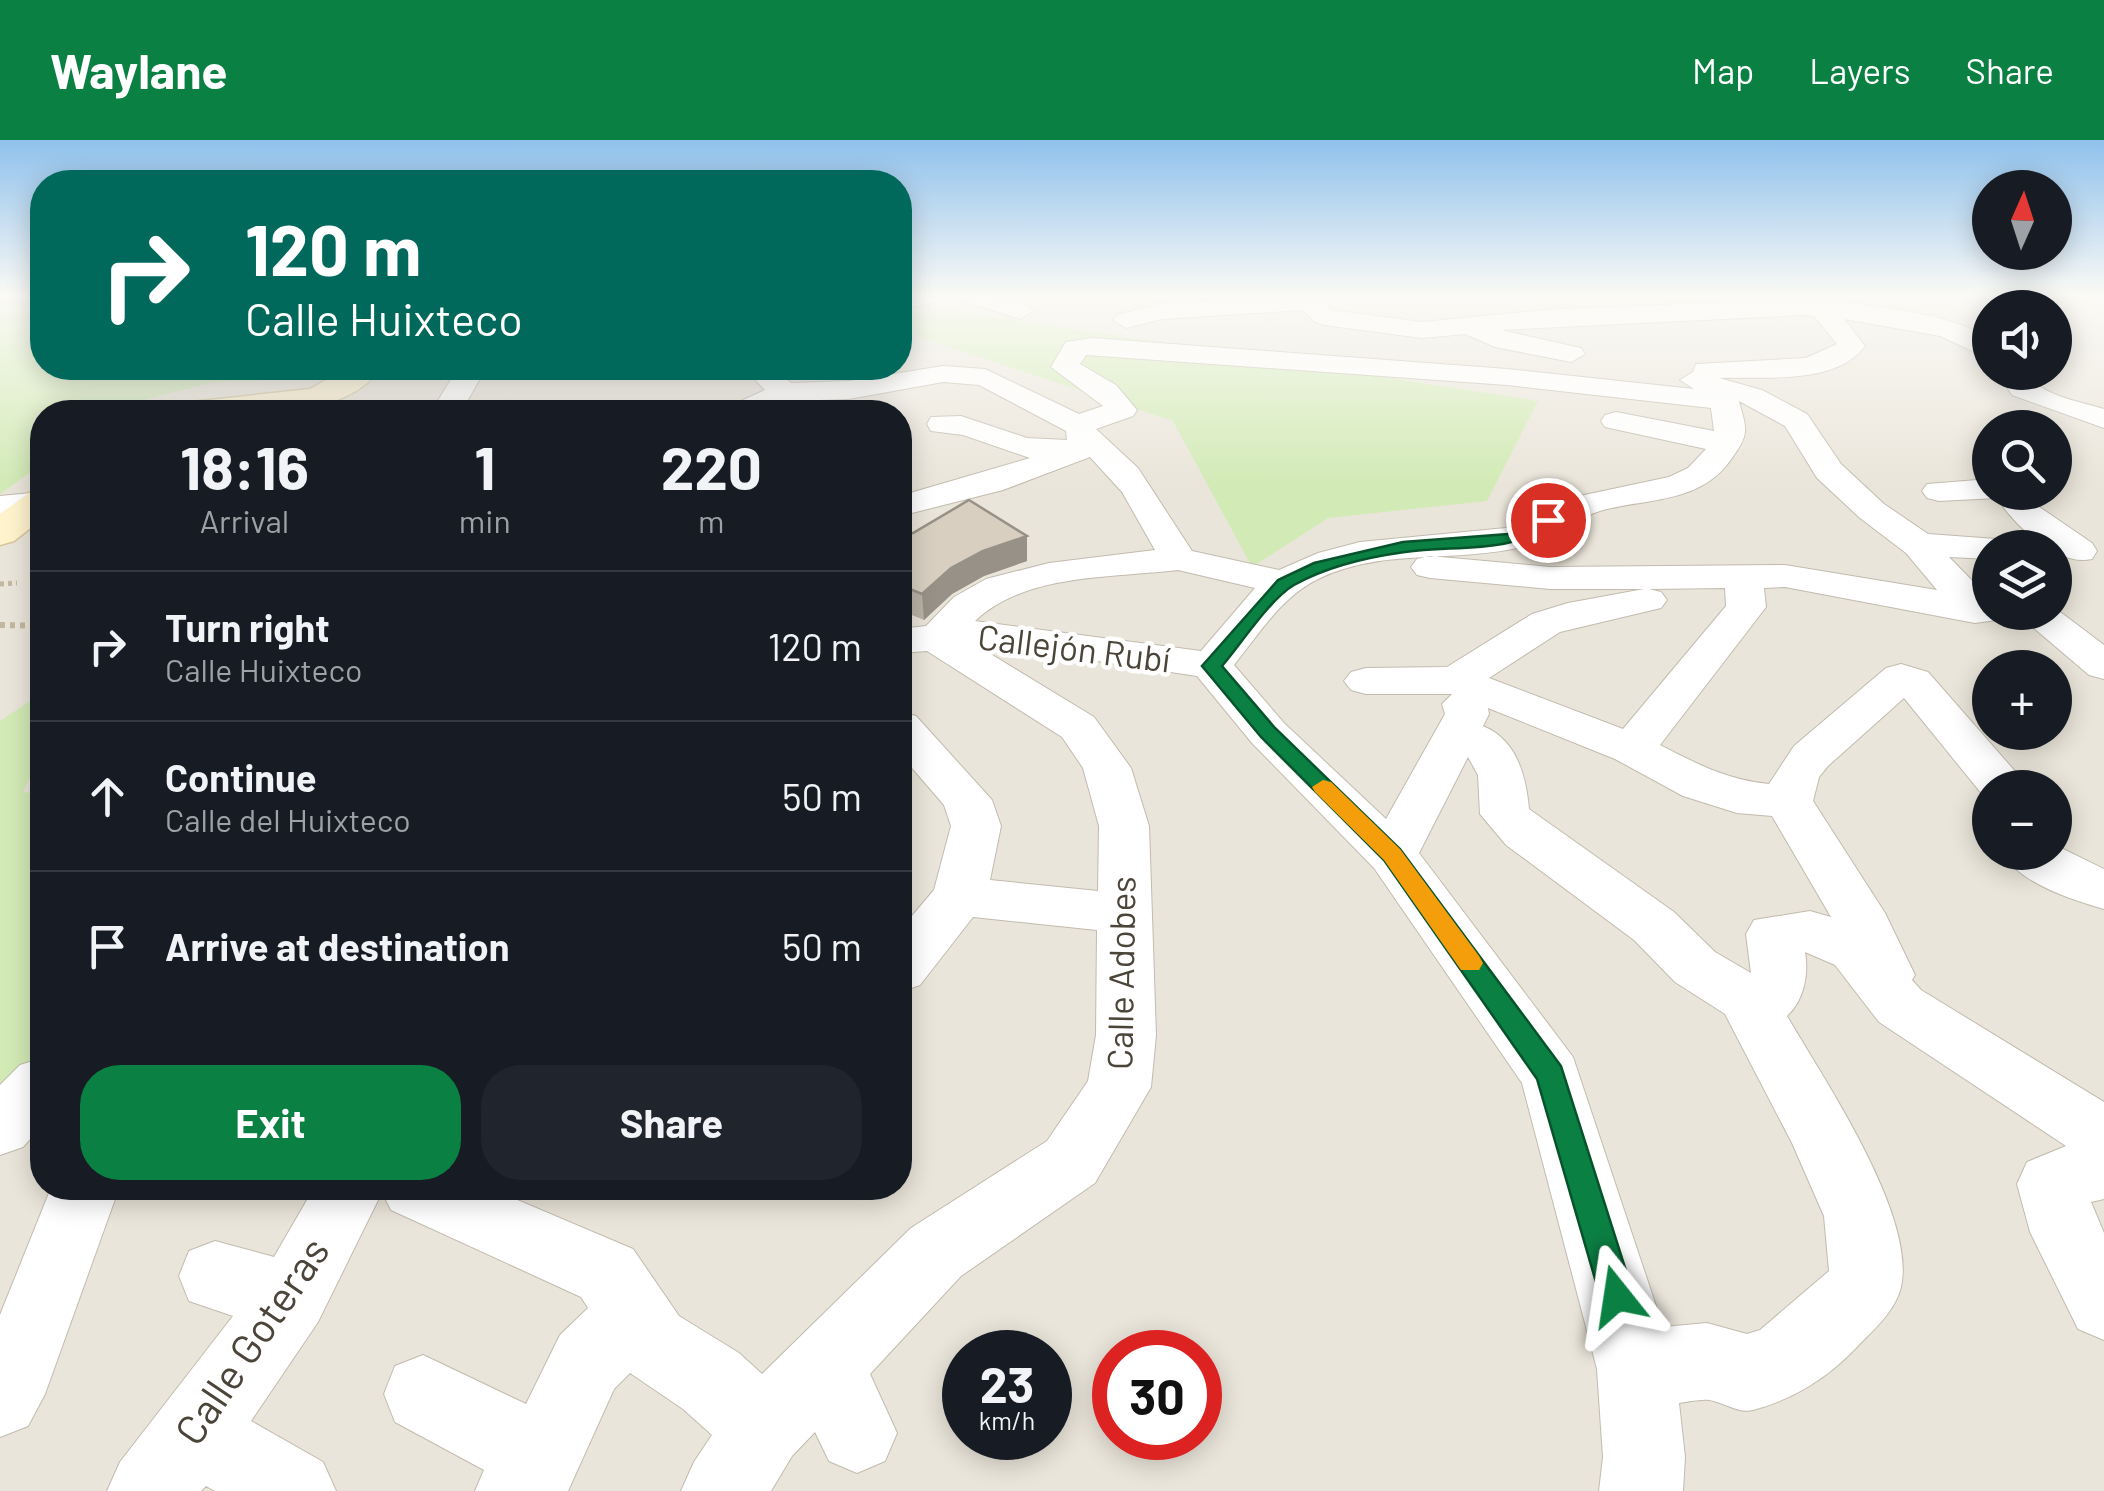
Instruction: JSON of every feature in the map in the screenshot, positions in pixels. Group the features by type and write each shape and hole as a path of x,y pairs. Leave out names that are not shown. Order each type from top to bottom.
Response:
{"street":[{"path":"912,521 952,517 954,495 1043,465 1122,410 1106,391 1065,367 1069,360"},
{"path":"1280,360 1704,387"},
{"path":"1600,360 1752,396 1796,420 1828,471 1872,511 1919,545 1972,601"},
{"path":"1641,1491 1644,1457 1636,1369 1550,1075 1392,855 1268,732 1212,666 1284,584 1330,563 1403,547 1509,539 1528,534 1548,520 1587,504 1690,481 1706,470 1730,431 1704,387 1702,370 1797,366 1830,360"},
{"path":"912,379 944,374 985,377 1080,437 1115,461 1155,514 1178,559"},
{"path":"296,400 332,392 349,380"},
{"path":"771,380 784,392"},
{"path":"767,400 784,392 849,390 908,380"},
{"path":"2038,390 2068,411 2104,419"},
{"path":"1616,421 1725,443"},
{"path":"928,426 978,426 1010,444 1032,448 1080,437"},
{"path":"914,471 1043,465"},
{"path":"1939,490 1972,490"},
{"path":"0,506 30,502"},
{"path":"0,533 30,510"},
{"path":"2026,510 2038,523 2085,545"},
{"path":"2065,510 2085,545"},
{"path":"1449,518 1371,526 1340,536 1324,555 1330,563 1550,578 1817,580 1972,609"},
{"path":"1919,545 1972,547"},
{"path":"919,640 984,594 1030,580 1178,559 1284,584"},
{"path":"1456,680 1546,624 1568,615 1722,586 1744,577"},
{"path":"1632,749 1746,607 1744,577"},
{"path":"2057,630 2104,666"},
{"name":"Callejón Rubí","path":"919,640 984,632 1212,666"},
{"name":"Calle Adobes","path":"723,1491 764,1428 841,1400 936,1252 1071,1162 1118,1087 1126,1035 1124,826 1106,768 1078,727 919,640"},
{"path":"1900,1006 1864,927 1788,802 1796,775 1811,756 1902,677 1913,681 1988,770"},
{"path":"1366,680 1456,680 1632,749 1700,785 1737,797 1788,802"},
{"path":"1392,855 1468,714 1456,680"},
{"path":"1458,732 1483,743 1502,775 1506,814 1524,833 1654,926 1695,966 1746,998 1821,1133 1859,1216 1866,1260 1864,1288 1781,1362 1746,1373 1708,1361 1636,1369"},
{"path":"912,739 967,800 976,826 959,896 912,955"},
{"path":"2062,870 2104,890"},
{"path":"959,896 1125,914"},
{"path":"1746,998 1770,999 1780,972 1774,934 1810,931 1855,950 1900,1006 2104,1136"},
{"path":"0,1127 30,1096"},
{"path":"2104,1169 2064,1177 2051,1184 2066,1232 2104,1304"},
{"path":"0,1398 18,1367 81,1200"},
{"name":"Calle Goteras","path":"172,1462 292,1297 344,1200"},
{"path":"441,1200 608,1273 652,1343 711,1381 764,1428"},
{"path":"214,1276 292,1297"},
{"path":"423,1394 530,1474 588,1362 634,1315"},
{"path":"172,1462 290,1490"}],"path":[{"path":"0,584 16,583"},
{"path":"0,625 30,626"}],"shaded area":[{"path":"912,360 1972,360 1972,390 2072,390 2072,360 2104,360 2104,1491 0,1491 0,384 30,379 912,380"}],"green space":[{"path":"0,360 30,360 30,380 280,380 213,382 143,400 30,400 30,473 0,494"},
{"path":"989,360 1274,360 1538,401 1487,501 1328,518 1252,567 1173,421"},
{"path":"30,701 30,777 23,792 30,793 30,1074 0,1096 0,721"}],"building":[{"path":"969,500 1027,536 983,551 951,568 922,594 912,590 913,533"}],"slow traffic":[{"path":"1323,787 1392,855 1470,963"}],"route":[{"path":"1548,520 1528,534 1509,539 1403,547 1320,566 1284,584 1212,666 1268,732 1392,855 1550,1075 1617,1296"}]}
